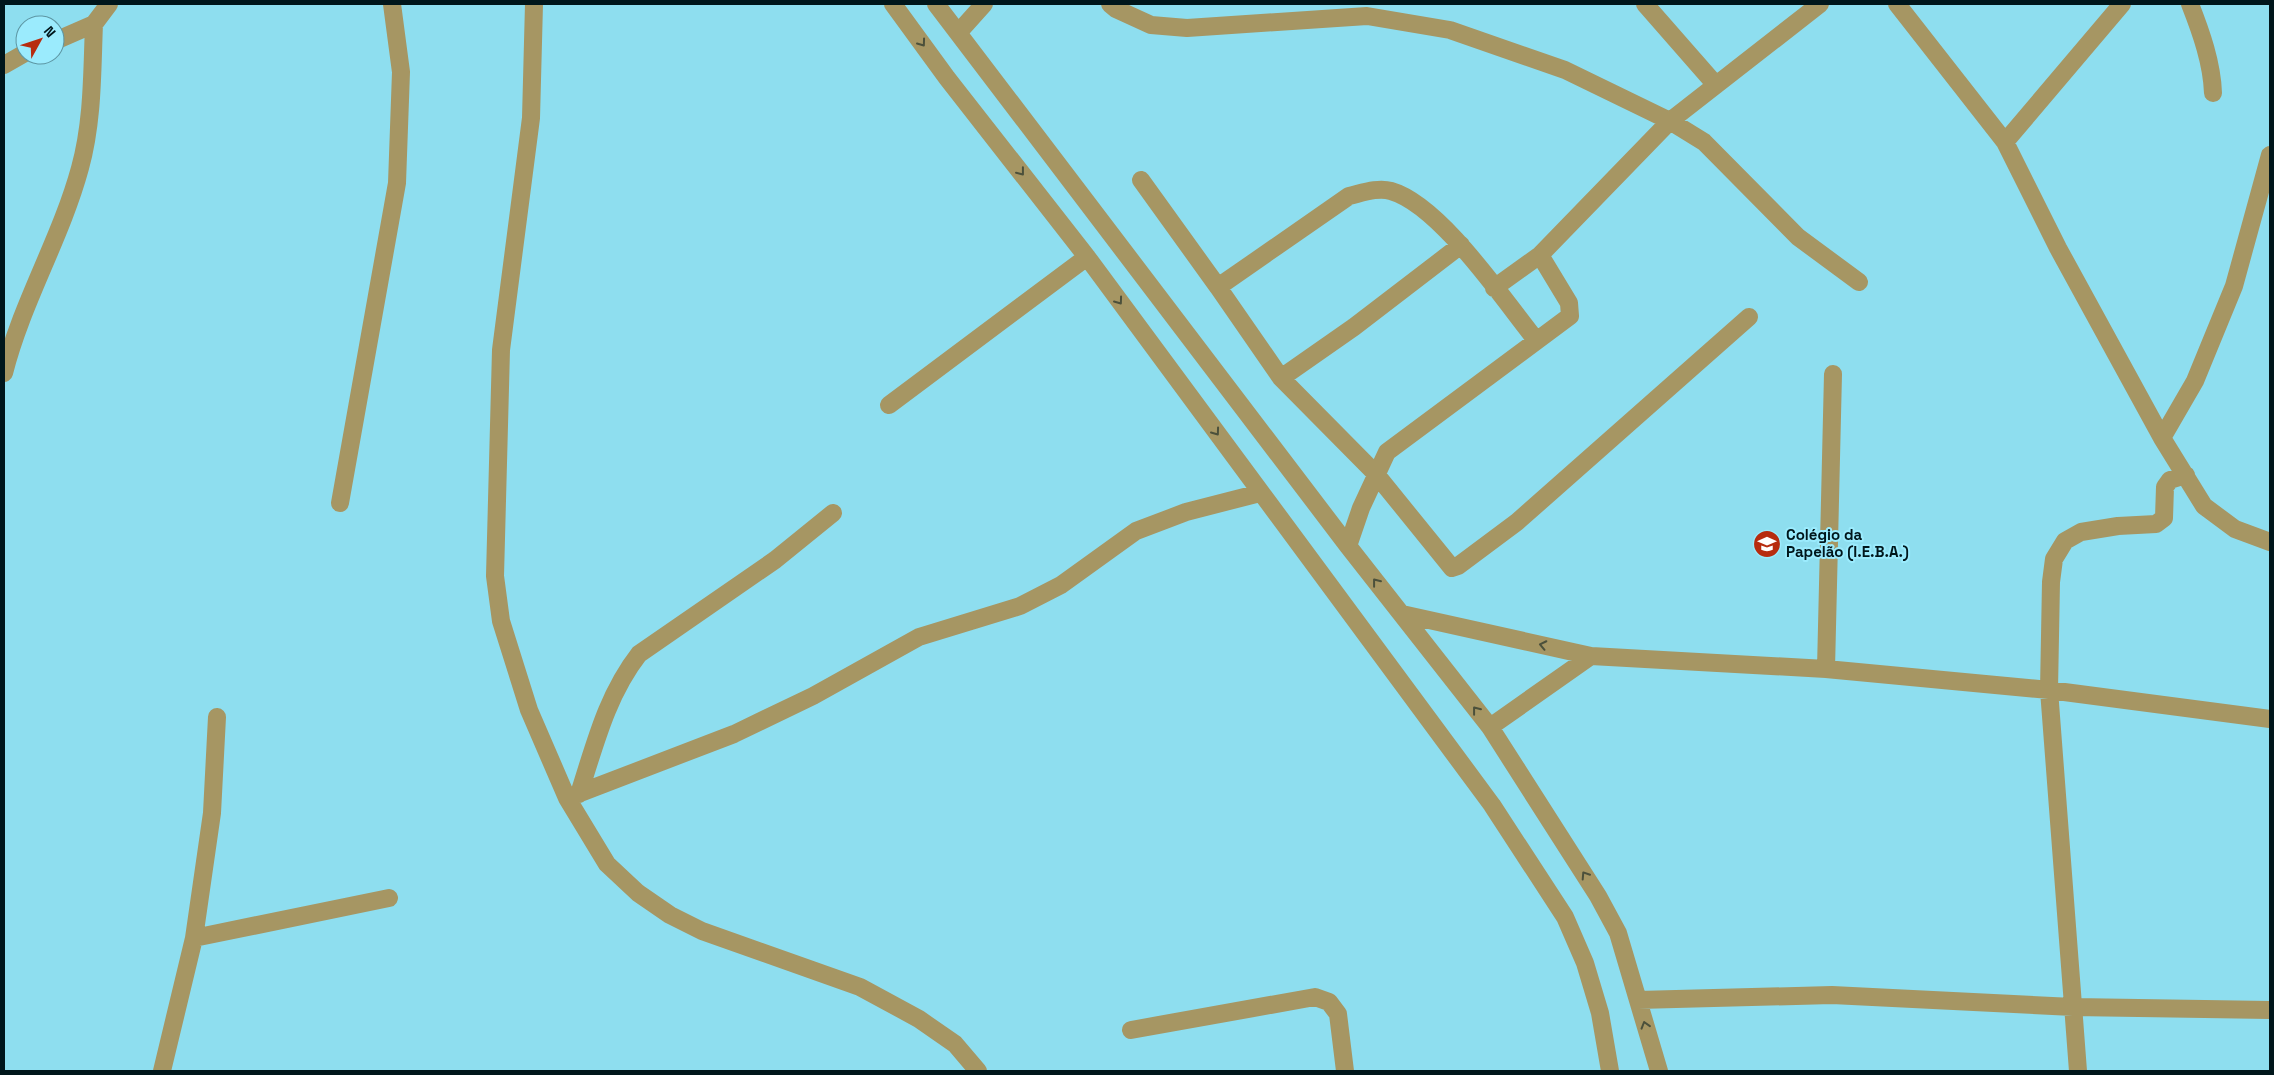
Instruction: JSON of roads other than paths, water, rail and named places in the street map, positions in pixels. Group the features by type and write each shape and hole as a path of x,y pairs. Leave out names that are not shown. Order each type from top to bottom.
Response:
{"street":[{"path":"65,37 94,24 108,4"},
{"path":"340,503 397,183 401,72 392,4"},
{"path":"534,4 531,118 501,350 495,576 501,621 529,710 607,864 638,893 670,915 702,931 860,987 919,1018 955,1044 978,1071"},
{"path":"893,4 947,78 1087,257 1492,805 1565,917 1585,963 1600,1013 1610,1071"},
{"path":"936,4 1348,546 1490,727 1598,896 1618,933 1659,1071"},
{"path":"958,32 984,4"},
{"path":"1110,4 1116,9 1151,25 1187,28 1367,16 1450,30 1565,70 1670,121 1704,142 1798,237 1859,282"},
{"path":"1645,4 1716,84"},
{"path":"1494,288 1540,254 1670,121 1820,4"},
{"path":"1897,4 2005,142 2058,248 2162,438 2204,506 2235,529 2270,542"},
{"path":"2005,142 2122,4"},
{"path":"2190,4 2199,26 2212,76 2213,93"},
{"path":"4,373 28,301 57,235 81,167 91,109 94,24"},
{"path":"2162,438 2195,381 2234,286 2270,155"},
{"path":"1141,180 1281,378 1375,473 1449,567 1455,568 1517,522 1749,318"},
{"path":"1218,287 1350,196 1370,190 1390,191 1408,199 1423,209 1461,245 1536,340"},
{"path":"1281,378 1354,327 1461,245"},
{"path":"1348,546 1375,473 1387,452 1536,340 1562,324 1570,316 1569,303 1540,254"},
{"path":"889,405 1087,257"},
{"path":"1826,669 1833,374"},
{"path":"2078,1071 2049,690 2051,582 2054,560 2065,541 2080,532 2118,526 2156,524 2164,518 2165,487 2170,480 2186,475"},
{"path":"573,796 734,734 813,696 920,637 1020,606 1061,585 1136,531 1186,512 1260,493"},
{"path":"573,796 608,705 623,674 639,654 775,560 833,513"},
{"path":"1402,614 1591,656 1826,669 2049,690 2270,719"},
{"path":"1490,727 1591,656"},
{"path":"162,1071 194,938 212,814 217,717"},
{"path":"194,938 389,898"},
{"path":"1638,1000 1832,995 2073,1007 2270,1010"},
{"path":"1131,1030 1316,997 1329,1002 1338,1014 1345,1071"}],"place":[{"name":"Colégio da Papelão (I.E.B.A.)","path":"1767,544"}]}
